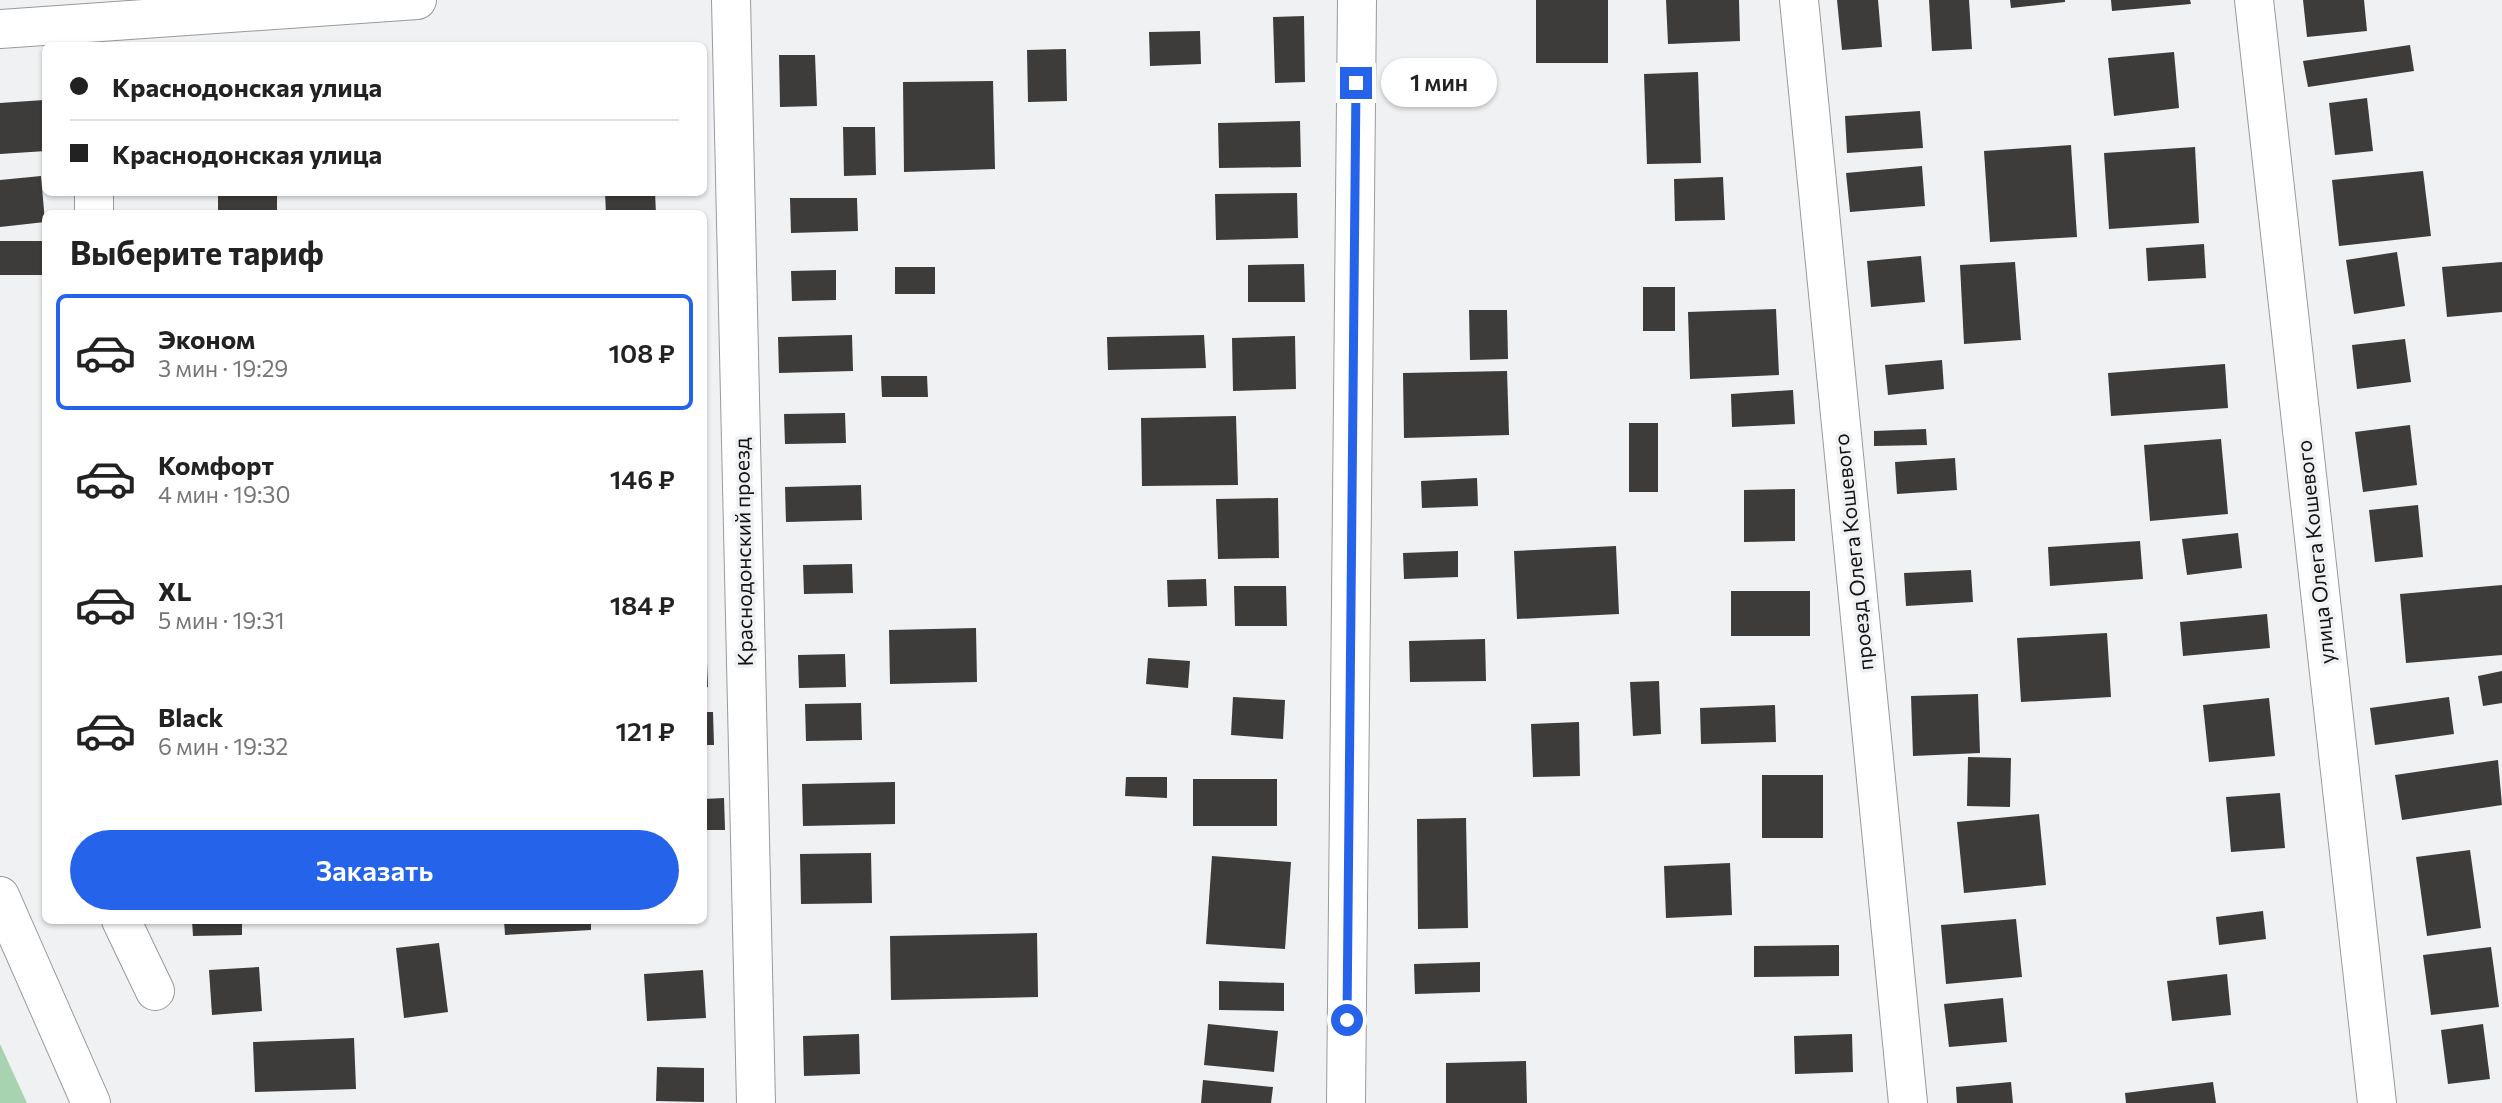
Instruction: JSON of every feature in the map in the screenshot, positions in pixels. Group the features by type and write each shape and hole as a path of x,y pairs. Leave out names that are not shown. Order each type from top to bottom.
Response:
{"street":[{"path":"0,29 417,0"},
{"name":"Краснодонский проезд","path":"732,0 756,1103"},
{"path":"1346,1103 1357,0"},
{"name":"проезд Олега Кошевого","path":"1799,0 1908,1103"},
{"name":"улица Олега Кошевого","path":"2254,0 2377,1103"},
{"path":"0,896 90,1103"},
{"path":"123,924 155,991"}],"green space":[{"path":"0,1044 27,1103 0,1103"}],"building":[{"path":"1536,0 1608,0 1608,63 1536,63"},
{"path":"1666,0 1739,0 1740,41 1668,44"},
{"path":"1837,0 1878,0 1882,47 1842,50"},
{"path":"1929,0 1969,0 1972,49 1932,51"},
{"path":"2010,0 2065,0 2065,2 2011,8"},
{"path":"2111,0 2190,0 2191,4 2112,11"},
{"path":"2303,0 2364,0 2367,31 2307,37"},
{"path":"1304,16 1305,82 1275,83 1273,17"},
{"path":"1200,31 1201,64 1150,66 1149,32"},
{"path":"2410,45 2414,71 2308,87 2303,61"},
{"path":"1066,49 1067,101 1028,102 1027,50"},
{"path":"2174,52 2179,108 2114,116 2108,58"},
{"path":"779,55 815,55 817,106 780,107"},
{"path":"1698,72 1701,163 1647,164 1644,74"},
{"path":"993,81 995,169 904,172 903,82"},
{"path":"2367,98 2373,151 2335,155 2329,103"},
{"path":"42,100 42,151 0,154 0,103"},
{"path":"1920,111 1923,148 1847,153 1845,116"},
{"path":"1300,121 1301,167 1219,168 1218,123"},
{"path":"843,127 875,127 876,175 844,176"},
{"path":"2071,145 2077,237 1990,242 1984,151"},
{"path":"2195,147 2199,223 2109,229 2104,153"},
{"path":"1922,166 1925,206 1850,212 1846,173"},
{"path":"2423,171 2431,236 2339,246 2332,180"},
{"path":"41,176 44,210 42,222 0,227 0,180"},
{"path":"1723,177 1725,220 1675,221 1674,179"},
{"path":"1297,193 1298,238 1216,240 1215,194"},
{"path":"218,196 277,196 277,210 218,210"},
{"path":"605,196 655,196 656,210 606,210"},
{"path":"790,198 857,198 858,231 791,233"},
{"path":"0,241 42,241 42,275 0,275"},
{"path":"2204,244 2206,278 2148,281 2146,248"},
{"path":"2397,252 2405,306 2354,314 2346,260"},
{"path":"1921,256 1925,302 1871,307 1867,261"},
{"path":"2015,262 2021,340 1964,344 1960,265"},
{"path":"2502,262 2502,312 2447,317 2442,267"},
{"path":"1304,264 1305,302 1248,302 1248,265"},
{"path":"895,267 935,267 935,294 895,294"},
{"path":"836,270 836,300 792,301 791,271"},
{"path":"1643,287 1675,287 1675,331 1643,331"},
{"path":"1776,309 1779,375 1690,379 1688,312"},
{"path":"1469,310 1507,310 1508,359 1470,360"},
{"path":"852,335 853,371 779,373 778,337"},
{"path":"1204,335 1206,368 1108,370 1107,337"},
{"path":"1295,336 1296,389 1233,391 1232,338"},
{"path":"2405,339 2411,382 2357,389 2352,345"},
{"path":"1942,360 1944,389 1888,395 1885,365"},
{"path":"2225,364 2228,408 2111,416 2108,373"},
{"path":"1507,371 1509,435 1404,438 1403,373"},
{"path":"881,376 927,376 928,397 882,397"},
{"path":"1793,390 1795,424 1732,427 1731,394"},
{"path":"845,413 846,443 785,444 784,414"},
{"path":"1236,416 1238,485 1142,486 1141,418"},
{"path":"1629,423 1658,423 1658,492 1629,492"},
{"path":"2410,425 2417,485 2363,492 2355,432"},
{"path":"1926,429 1927,445 1874,446 1874,431"},
{"path":"2221,439 2228,514 2150,521 2144,445"},
{"path":"1955,458 1957,490 1897,494 1895,462"},
{"path":"1477,478 1478,506 1422,508 1421,481"},
{"path":"861,485 862,520 786,522 785,487"},
{"path":"1795,489 1795,541 1744,542 1744,490"},
{"path":"1278,498 1279,558 1218,559 1216,499"},
{"path":"2418,505 2423,557 2375,562 2369,510"},
{"path":"2238,533 2242,568 2187,575 2182,539"},
{"path":"2140,541 2143,579 2050,586 2048,547"},
{"path":"1616,546 1619,614 1517,619 1514,551"},
{"path":"1458,551 1458,577 1404,579 1403,553"},
{"path":"852,564 853,593 804,594 803,565"},
{"path":"1971,570 1973,602 1906,606 1904,573"},
{"path":"1206,579 1207,606 1168,607 1167,580"},
{"path":"2502,585 2502,655 2406,663 2400,594"},
{"path":"1234,586 1286,586 1287,626 1235,626"},
{"path":"1731,591 1810,591 1810,636 1731,636"},
{"path":"2267,614 2270,648 2183,656 2180,622"},
{"path":"976,628 977,682 890,684 889,630"},
{"path":"2107,633 2111,697 2021,702 2017,638"},
{"path":"1485,639 1486,681 1410,682 1409,641"},
{"path":"845,654 846,687 799,688 798,655"},
{"path":"1148,658 1190,661 1188,688 1146,684"},
{"path":"2502,671 2502,703 2483,706 2478,676"},
{"path":"1659,681 1661,734 1633,736 1630,682"},
{"path":"1978,694 1980,753 1913,756 1911,696"},
{"path":"1233,697 1285,700 1283,739 1231,735"},
{"path":"2449,697 2454,734 2375,745 2370,708"},
{"path":"2269,698 2275,756 2209,762 2203,705"},
{"path":"861,703 862,740 806,741 805,704"},
{"path":"1775,705 1776,742 1701,744 1700,708"},
{"path":"707,712 713,712 714,745 707,745"},
{"path":"1579,722 1580,776 1533,777 1531,724"},
{"path":"1968,757 2011,758 2010,807 1967,806"},
{"path":"2498,760 2502,805 2402,820 2395,775"},
{"path":"1762,775 1823,775 1823,838 1762,838"},
{"path":"1126,777 1167,777 1167,798 1125,796"},
{"path":"1193,779 1277,779 1277,826 1193,826"},
{"path":"895,782 895,824 803,826 802,784"},
{"path":"2280,793 2285,848 2231,852 2226,797"},
{"path":"724,798 725,830 707,830 707,799"},
{"path":"2039,814 2046,885 1964,893 1957,822"},
{"path":"1466,818 1468,928 1418,929 1417,819"},
{"path":"2470,850 2481,928 2427,936 2416,857"},
{"path":"871,853 872,903 801,904 800,854"},
{"path":"1212,856 1291,862 1285,949 1206,944"},
{"path":"1730,863 1732,915 1666,918 1664,866"},
{"path":"2263,911 2266,939 2219,945 2216,917"},
{"path":"2016,919 2022,977 1946,984 1941,925"},
{"path":"192,924 242,924 242,935 193,936"},
{"path":"504,924 591,924 591,930 505,935"},
{"path":"1037,933 1038,997 891,1000 890,936"},
{"path":"439,943 448,1012 404,1018 396,948"},
{"path":"1839,945 1839,976 1754,977 1754,946"},
{"path":"2491,947 2499,1007 2431,1015 2423,955"},
{"path":"1480,962 1480,992 1415,994 1414,964"},
{"path":"259,967 262,1011 212,1015 209,970"},
{"path":"703,970 706,1018 647,1021 644,974"},
{"path":"2227,974 2231,1015 2172,1021 2167,981"},
{"path":"1219,981 1284,983 1284,1011 1219,1010"},
{"path":"2003,998 2007,1042 1949,1047 1944,1004"},
{"path":"1208,1024 1278,1031 1274,1072 1204,1065"},
{"path":"2483,1024 2490,1079 2448,1084 2441,1030"},
{"path":"859,1034 860,1074 804,1076 803,1036"},
{"path":"1852,1034 1853,1072 1795,1074 1794,1036"},
{"path":"354,1038 356,1089 255,1092 253,1042"},
{"path":"1526,1061 1527,1103 1446,1103 1446,1063"},
{"path":"657,1067 704,1068 704,1102 656,1101"},
{"path":"1203,1080 1273,1087 1271,1103 1201,1103"},
{"path":"2011,1082 2013,1103 1957,1103 1956,1087"},
{"path":"2213,1082 2216,1103 2126,1103 2125,1093"}],"route":[{"path":"1347,1020 1356,83"}]}
